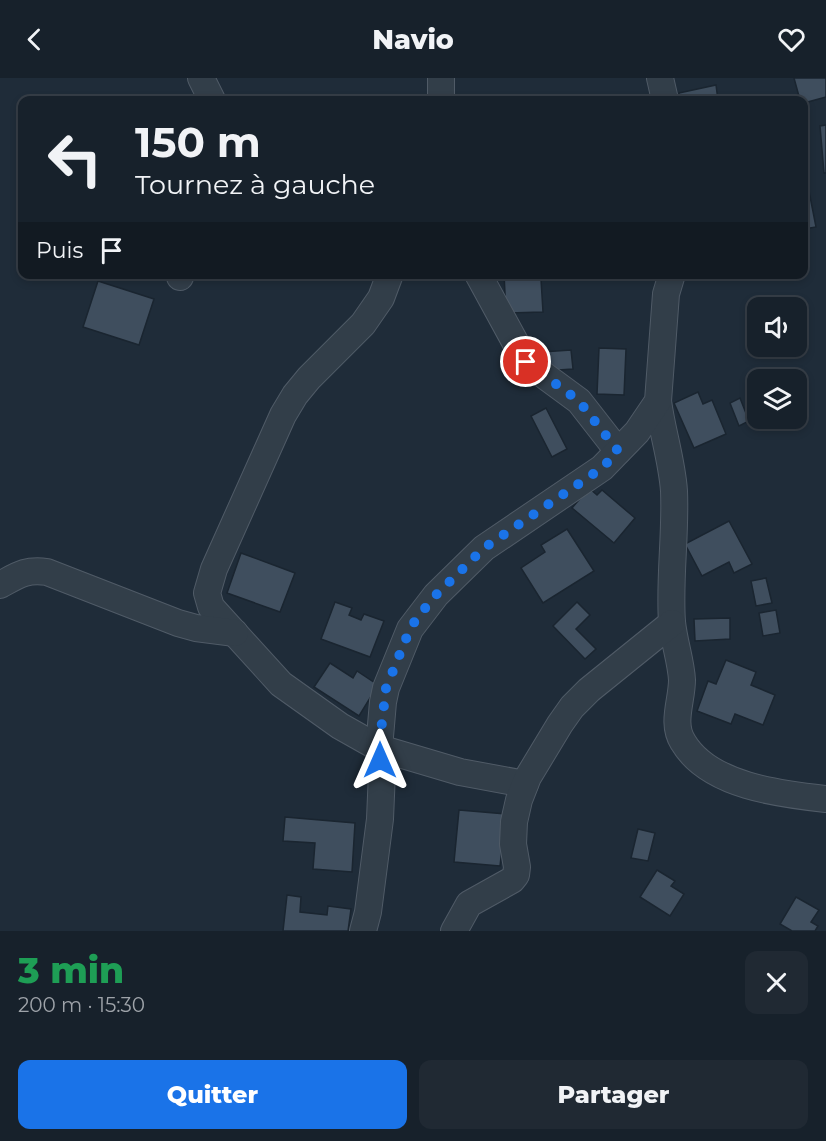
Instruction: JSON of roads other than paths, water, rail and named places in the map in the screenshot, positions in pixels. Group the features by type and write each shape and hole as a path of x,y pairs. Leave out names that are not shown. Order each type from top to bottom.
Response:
{"street":[{"path":"201,78 210,96"},
{"path":"441,78 441,96"},
{"path":"660,78 664,96"},
{"path":"388,279 381,298 363,324 309,378 283,415 214,569 207,593 211,607 281,684 340,726 379,748 460,772 525,784"},
{"path":"481,279 526,362 579,401 618,451"},
{"path":"670,279 666,294 658,401 674,492 672,623 682,684 676,727 683,743 699,761 724,776 782,794 826,799"},
{"path":"372,925 382,793 379,748 386,688 410,629 436,595 484,548 602,468 637,432 658,401"},
{"path":"0,585 19,574 32,570 47,572 178,623 235,633"},
{"path":"454,931 469,904 516,875 514,822 525,784 572,707 589,690 672,623"}]}
